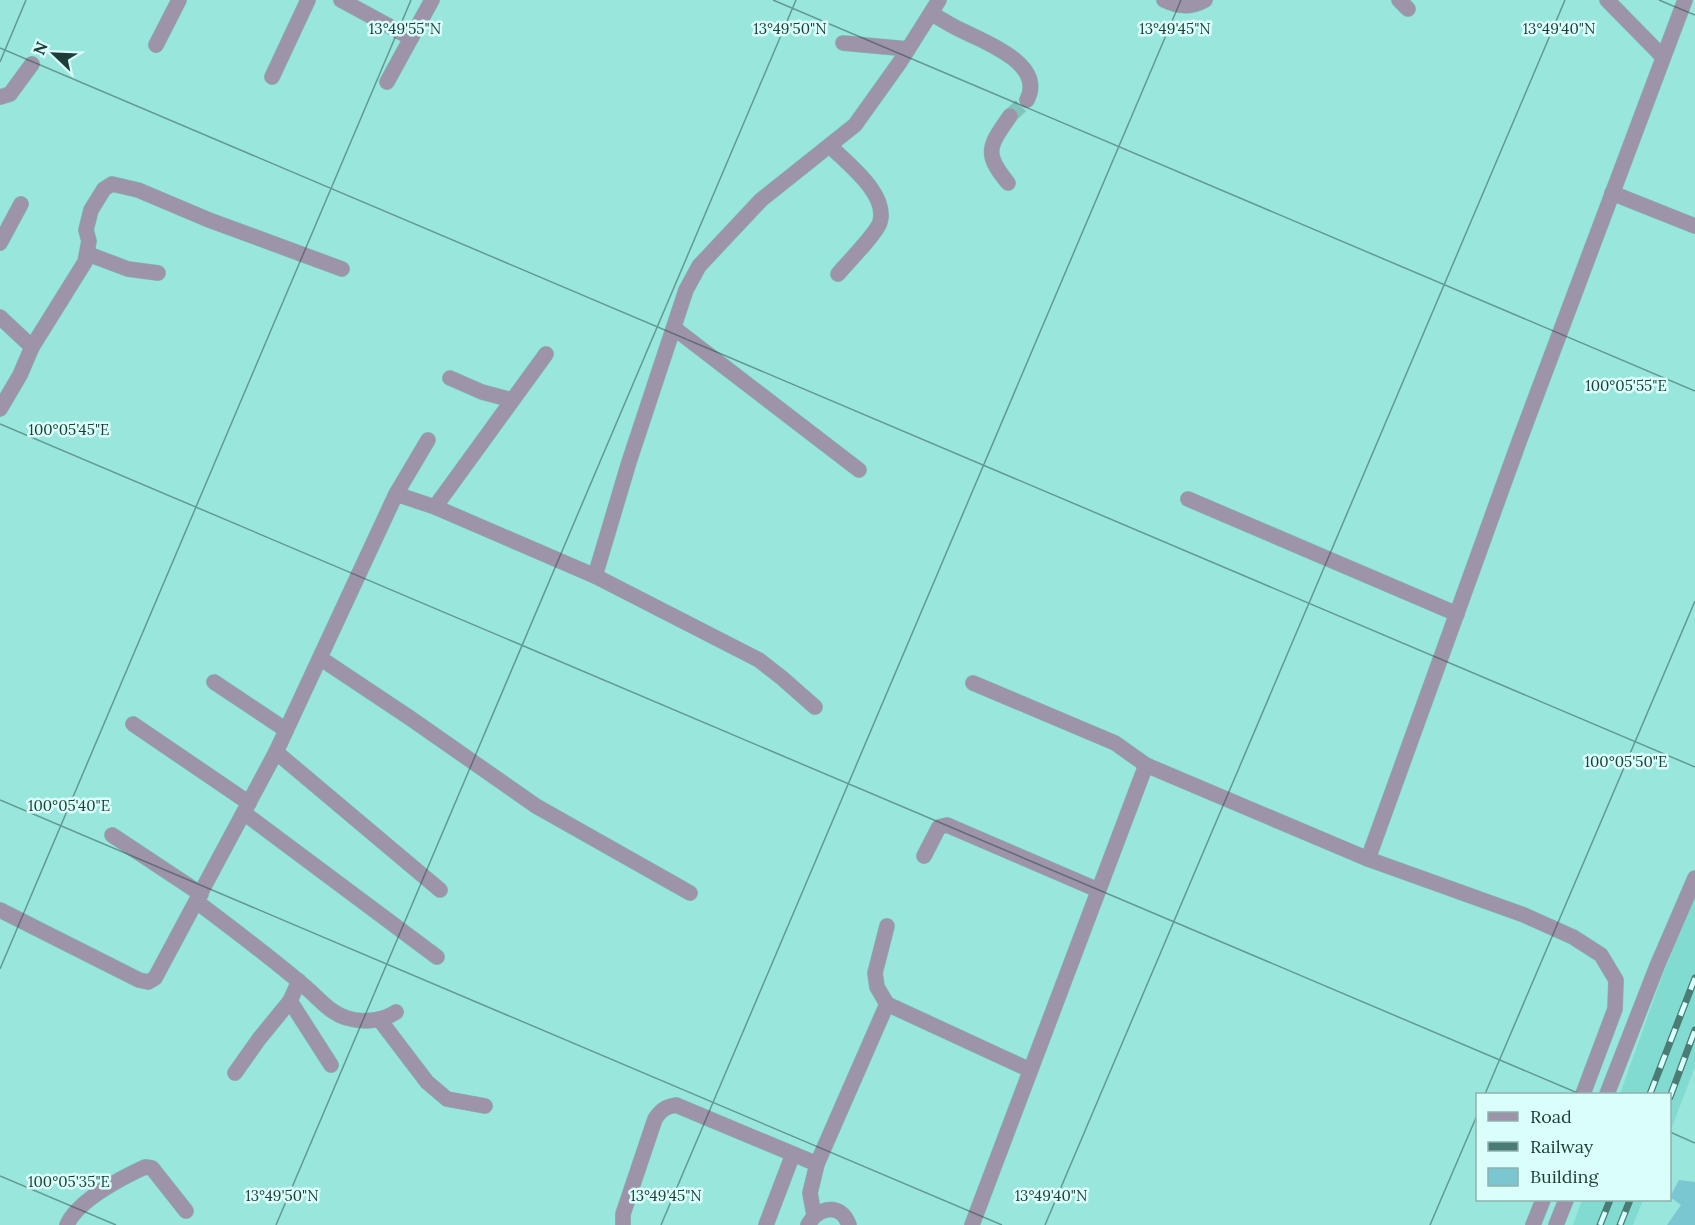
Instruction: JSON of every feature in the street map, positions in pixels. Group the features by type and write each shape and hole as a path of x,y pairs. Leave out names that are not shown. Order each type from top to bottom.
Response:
{"street":[{"path":"272,77 308,0"},
{"path":"342,0 411,38"},
{"path":"387,82 432,0"},
{"path":"595,576 629,462 686,290 699,266 761,200 855,125 908,49 919,29 932,14 939,0"},
{"path":"1164,0 1182,6 1192,6 1205,0"},
{"path":"1607,0 1663,57"},
{"path":"1368,859 1456,614 1685,0"},
{"path":"156,45 177,1"},
{"path":"932,14 1011,56 1025,70 1032,83 1027,100"},
{"path":"843,43 908,49"},
{"path":"0,97 10,94 32,64"},
{"path":"1008,183 999,172 991,155 992,142 1010,116"},
{"path":"830,147 867,183 879,199 881,209 880,224 838,273"},
{"path":"0,409 20,375 32,347 88,255 89,241 86,231 91,210 104,189 111,184 138,190 209,220 342,269"},
{"path":"1612,193 1695,226"},
{"path":"0,243 21,204"},
{"path":"88,255 128,270 158,273"},
{"path":"0,317 32,347"},
{"path":"674,328 859,470"},
{"path":"435,507 546,354"},
{"path":"450,378 482,392 512,400"},
{"path":"0,910 139,980 148,982 155,978 276,752 396,494 428,440"},
{"path":"396,494 435,507 595,576 759,660 815,708"},
{"path":"1188,499 1456,614"},
{"path":"320,658 536,806 690,893"},
{"path":"214,682 286,730"},
{"path":"973,683 1115,743 1146,765 1368,859 1524,915 1573,937 1600,955 1616,980 1615,1009 1583,1093"},
{"path":"133,724 246,808 437,957"},
{"path":"276,752 440,890"},
{"path":"972,1225 1146,765"},
{"path":"924,855 939,827 946,825 1098,890"},
{"path":"112,835 199,898 332,1011 346,1018 364,1020 387,1018 396,1012"},
{"path":"1608,1093 1657,966 1695,878"},
{"path":"887,926 875,974 878,987 887,1004 1030,1070"},
{"path":"235,1073 290,1001 299,981"},
{"path":"290,1001 331,1065"},
{"path":"811,1220 810,1193 817,1164 887,1004"},
{"path":"379,1019 427,1082 447,1099 485,1106"},
{"path":"623,1225 622,1214 655,1119 661,1110 667,1107 676,1105 817,1164"},
{"path":"766,1225 793,1154"},
{"path":"67,1225 71,1215 80,1205 145,1167 152,1168 186,1212"},
{"path":"1533,1225 1543,1201"},
{"path":"1556,1225 1566,1201"},
{"path":"811,1220 826,1209 839,1212 849,1225"}],"shaded area":[{"path":"1695,897 1695,1067 1671,1129 1671,1093 1620,1093 1664,971"},
{"path":"1582,1201 1643,1201 1633,1225 1573,1225"}],"building":[{"path":"1679,1180 1695,1182 1695,1225 1667,1225 1681,1205 1671,1198"}],"tunnel":[{"path":"1010,116 1027,100"}],"railway":[{"path":"1650,1093 1695,978"},
{"path":"1671,1094 1695,1030"},
{"path":"1600,1225 1610,1201"},
{"path":"1620,1225 1630,1201"}]}
